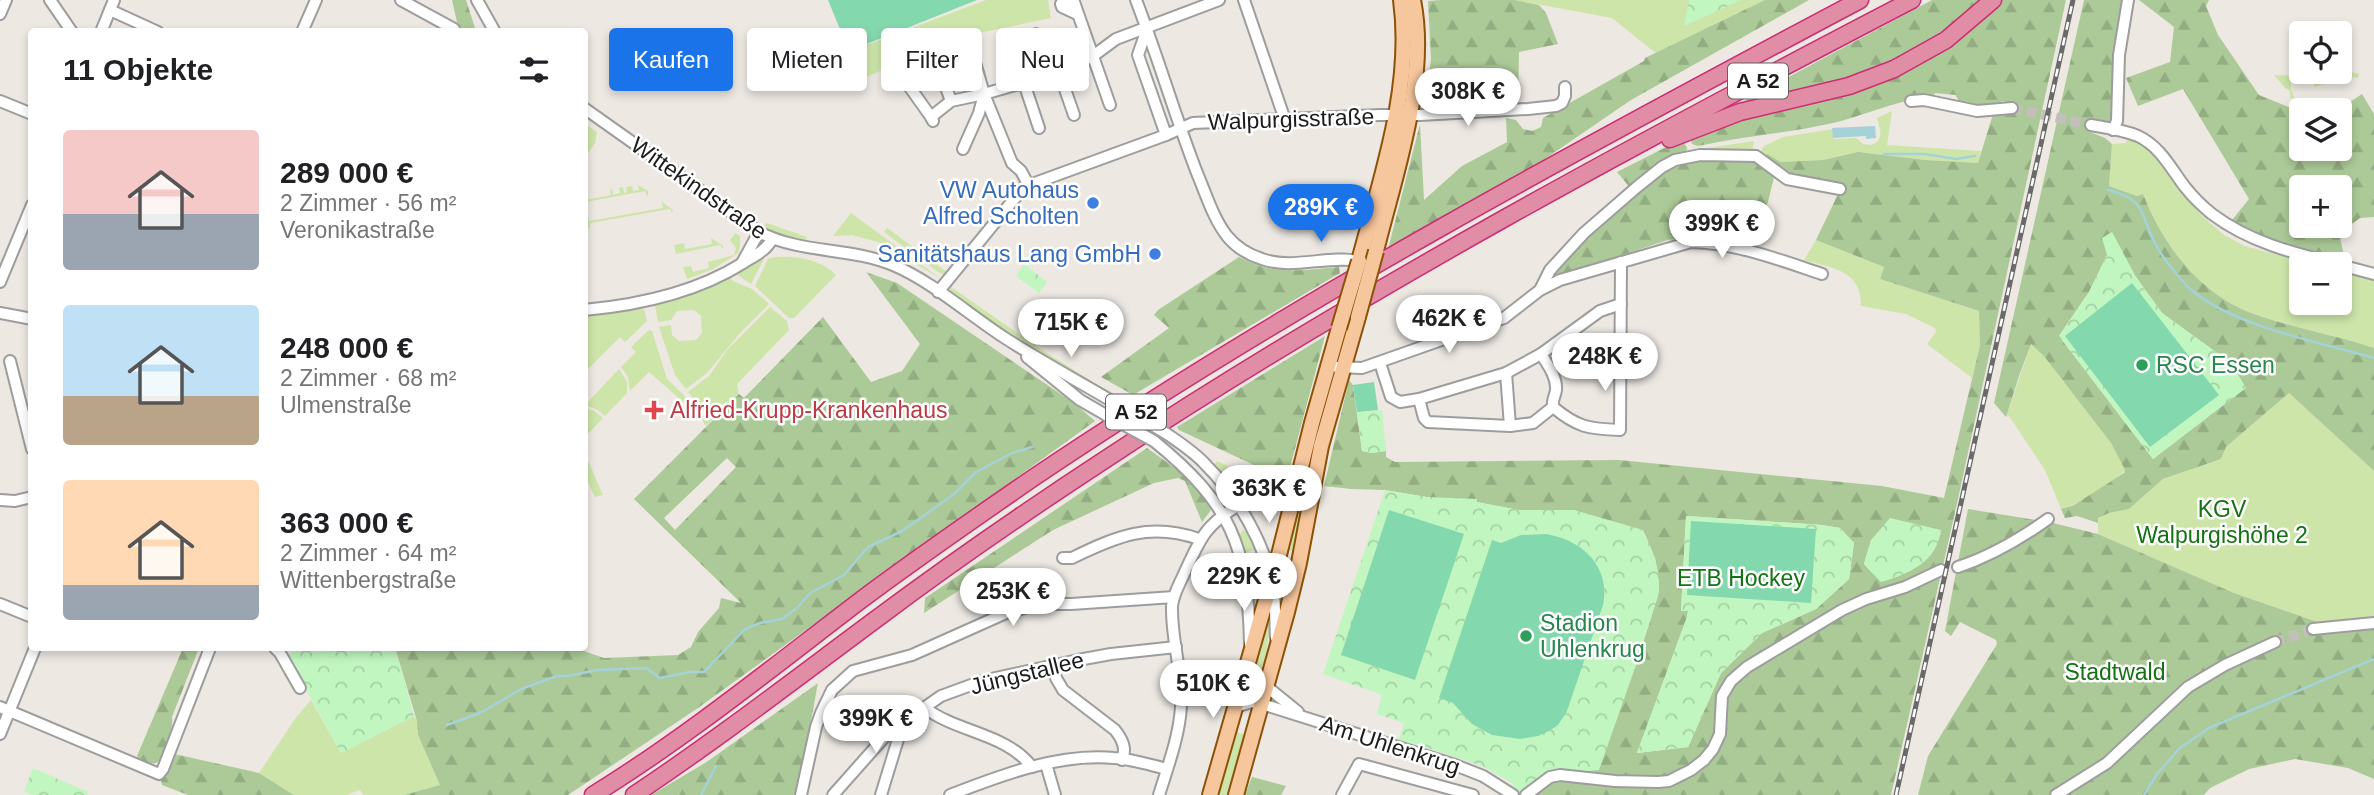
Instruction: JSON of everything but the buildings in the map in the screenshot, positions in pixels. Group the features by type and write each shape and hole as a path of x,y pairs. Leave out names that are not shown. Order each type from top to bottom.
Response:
{"highway":[{"path":"1818,22 1849,0"},
{"name":"A 52","path":"593,795 693,728 862,599 1033,478 1239,346 1439,229 1860,0"},
{"name":"A 52","path":"634,795 958,560 1143,435 1300,338 1606,164 1912,0"},
{"path":"1606,164 1640,154 1688,131 1731,115 1849,86 1894,69 1946,40 1993,0"}],"main road":[{"path":"1210,795 1299,479 1335,366 1358,317 1376,251 1402,115 1405,55 1401,0"},
{"path":"1236,795 1299,563 1335,366 1339,328 1416,69 1417,37 1413,0"},
{"path":"1234,500 1258,500 1282,492 1299,479"}],"street":[{"path":"0,14 6,0"},
{"path":"50,0 69,28"},
{"path":"304,28 316,0"},
{"path":"401,0 452,28"},
{"path":"477,0 493,28"},
{"path":"1136,0 1179,128 1208,200 1227,237 1248,254 1266,261 1359,261"},
{"path":"1089,57 1116,39 1219,0"},
{"path":"1244,0 1285,120"},
{"path":"2113,130 2117,121 2120,47 2128,0"},
{"path":"103,28 112,5 152,28"},
{"path":"1077,14 1110,105"},
{"path":"1147,29 1138,55 1166,135"},
{"path":"982,87 1012,163 1021,171 1028,184"},
{"name":"Walpurgisstraße","path":"938,292 1028,184 1193,123 1556,106 1565,96 1565,87"},
{"path":"912,91 932,119 951,101 996,91"},
{"path":"947,91 951,101"},
{"path":"1023,91 1039,128"},
{"path":"1062,91 1074,115"},
{"path":"963,149 979,113 984,94"},
{"path":"1911,101 1924,100 1977,111 2012,108"},
{"path":"0,101 28,112"},
{"name":"Wittekindstraße","path":"588,111 759,232 772,239 800,247 883,262 911,274 1007,339 1167,434 1205,464 1234,500 1263,551 1275,607 1276,646"},
{"path":"2091,125 2138,136 2150,143 2163,155 2201,204 2234,229 2267,245 2292,252"},
{"path":"1540,290 1550,270 1584,233 1658,170 1680,159 1700,155 1756,156 1787,179 1840,189"},
{"path":"0,282 28,217"},
{"path":"742,263 759,232"},
{"path":"588,309 646,300 717,278 764,249 772,239"},
{"path":"1335,366 1362,368 1380,363 1504,318 1540,290 1560,280 1680,244 1712,242 1731,246 1822,274"},
{"path":"1541,354 1556,385 1553,407 1571,422 1589,428 1620,430 1621,262"},
{"path":"2352,268 2374,274"},
{"path":"1380,363 1391,397 1400,402 1419,399 1506,373 1541,354 1600,310 1621,304"},
{"path":"0,313 28,318"},
{"name":"Wittekindstraße","path":"1007,339 1080,400 1154,441 1208,491 1234,536 1247,580 1249,660"},
{"path":"10,361 28,433"},
{"path":"1506,373 1510,426"},
{"path":"1419,399 1424,418 1428,422 1510,426 1533,424 1553,407"},
{"path":"0,500 15,502 28,499"},
{"path":"1159,795 1177,735 1181,707 1174,597 1199,539 1234,500"},
{"path":"1958,567 2021,538 2048,519"},
{"path":"1063,558 1072,558 1119,537 1142,531 1177,532 1199,539"},
{"path":"1525,795 1550,777 1560,775 1658,782 1669,781 1691,770 1713,749 1720,734 1722,696 1731,681 1747,667 1842,610 1866,599 1905,587 1941,570"},
{"path":"801,795 821,713 836,685 847,675 912,655 1006,613 1038,604 1174,597"},
{"path":"0,604 28,615"},
{"path":"2314,628 2374,624"},
{"path":"2056,795 2107,762 2188,687 2225,665 2276,642"},
{"name":"Jüngstallee","path":"833,795 880,741 940,696 982,681 1053,665 1111,654 1176,647"},
{"path":"0,734 5,709 34,651"},
{"path":"5,709 159,774 209,651"},
{"path":"278,651 300,688"},
{"name":"Am Uhlenkrug","path":"1249,660 1253,683 1260,685 1267,682 1303,716"},
{"path":"1053,665 1063,690 1120,736 1125,753 1122,760"},
{"name":"Am Uhlenkrug","path":"1235,707 1252,702 1303,716 1455,765 1490,779 1513,795"},
{"path":"925,708 950,723 1005,744 1018,752 1032,767"},
{"path":"881,795 903,723"},
{"path":"879,755 890,764"},
{"path":"950,795 1032,767 1079,758 1122,760 1167,769"},
{"path":"1046,764 1055,795"},
{"path":"1342,795 1359,764 1473,795"},
{"path":"1425,795 1428,783"}],"green space":[{"path":"452,0 466,0 475,28 458,28"},
{"path":"828,0 977,0 907,28 881,28 881,38 867,44 867,28 840,28"},
{"path":"986,0 1048,0 1051,18 982,32 982,28 912,28"},
{"path":"1515,0 1765,0 1657,54 1612,18"},
{"path":"1515,0 1539,5 1546,13 1558,44 1519,52 1518,100 1425,103 1431,59 1428,1"},
{"path":"1689,0 1741,0 1684,26"},
{"path":"1765,0 1809,0 1631,100 1507,185 1386,257 1420,124 1424,200 1462,166 1507,142 1506,118 1516,120 1523,129 1532,131 1541,127 1543,118 1645,58"},
{"path":"1932,0 1984,0 1942,37 1867,75 1733,107"},
{"path":"2002,0 2066,0 1891,795 1517,795 1546,776 1636,665 1658,595 1655,557 1574,510 1519,510 1385,490 1324,486 1349,380 1353,385 1362,451 1386,451 1386,457 1395,462 1619,460 1882,486 1944,498 1980,345 1979,311 1880,279 1884,267 1816,240 1840,190 1775,173 1752,247 1700,236 1668,240 1553,276 1631,189 1617,172 1682,139 1687,148 1686,153 1743,158 1761,163 1767,154 1781,162 1823,160 1858,152 1978,163 1993,114 2012,105 2004,101 1978,107 1960,103 1956,95 1935,93 1933,97 1800,129 1698,146 1692,144 1689,135 1736,119 1884,79 1923,63 1981,21","holes":["1686,516 1840,528 1854,543 1849,579 1816,609 1762,633 1721,673 1688,747 1637,753 1687,617 1688,611 1681,611","1871,540 1881,582 1864,564"]},
{"path":"2084,0 2125,0 2112,120 2107,125 2092,121 2090,132 2112,144 2109,186 2137,196 2143,194 2161,232 2173,249 2200,281 2217,294 2254,314 2374,348 2374,471 2289,393 2226,447 2221,459 2163,479 2129,509 2109,513 2098,518 2098,523 2077,516 2065,518 2061,509 2074,505 2124,473 2125,470 2111,443 2044,356 2031,344 2006,417 1994,403","holes":["2107,255 2136,277 2162,313 2231,363 2245,388 2153,459 2059,336 2089,292"]},
{"path":"2139,0 2209,0 2206,6 2218,35 2259,95 2289,107 2289,161 2352,161 2352,101 2362,94 2374,114 2374,217 2360,218 2352,224 2352,175 2289,175 2289,238 2340,238 2343,252 2292,252 2228,225 2249,199 2183,89 2138,106 2126,78 2170,62 2174,27"},
{"path":"881,39 881,71 867,77 867,45"},
{"path":"2274,75 2289,76 2295,98 2290,98 2290,90"},
{"path":"1892,111 1887,145 1981,151 1978,163 1858,152 1823,160 1781,162 1767,155 1764,158 1761,151 1764,146 1783,137 1833,129 1834,139 1856,138 1863,144 1871,145 1880,137 1877,118"},
{"path":"588,126 597,132 595,143 588,154"},
{"path":"2128,138 2149,148 2200,214 2224,235 2245,246 2289,258 2289,315 2352,315 2352,275 2374,280 2374,348 2254,314 2217,294 2200,281 2161,232 2143,194 2137,196 2109,186 2112,144 2126,143"},
{"path":"1754,141 1752,151 1698,151 1701,149"},
{"path":"638,185 648,191 648,195 645,191 588,201 611,195 612,189 613,195 620,193 619,188 623,187 624,193 627,192 626,187 632,186 633,191 639,190"},
{"path":"662,202 673,210 672,213 670,209 590,223 590,229 588,228 588,216 589,221 663,208"},
{"path":"851,213 941,279 881,243 852,235 833,236"},
{"path":"767,223 807,237 806,240 761,227"},
{"path":"887,228 947,272 944,275 938,272 884,232"},
{"name":"RSC Essen","path":"2112,232 2136,277 2162,313 2231,363 2246,388 2153,459 2059,336 2089,292 2107,255 2102,238"},
{"path":"735,233 740,236 738,253 713,269 687,279 683,267 691,266 693,272 709,268 708,262 734,255 736,248 730,240"},
{"path":"711,238 723,246 723,249 720,245 676,254 674,245 684,243 685,249 712,244"},
{"path":"1816,240 1884,267 1880,279 1979,311 1980,345 1972,378 1927,344 1936,332 1935,328 1906,314 1861,306 1860,294 1851,278 1843,272 1804,260"},
{"path":"766,255 751,284 736,274"},
{"path":"775,257 808,260 823,265 836,275 794,318 789,318 755,286 768,259"},
{"path":"1239,257 1276,269 1339,267 1340,273 1133,395 1101,377 1169,328 1154,315 1158,310"},
{"path":"1024,264 1047,282 1039,293 1016,276"},
{"path":"866,272 897,283 1074,403 1095,421 698,708 568,795 404,795 440,785 418,735 417,721 396,651 584,651 604,658 678,655 691,647 698,632 719,608 721,598 741,603 634,499 739,394 744,398 823,317 871,382 902,371 920,344","holes":["727,458 736,467 675,530 664,518"]},
{"path":"730,277 752,289 769,304 741,332 707,373 686,389 675,375 659,327 671,325 672,335 679,341 696,340 702,333 701,316 694,310 677,311 671,320 658,322 655,306"},
{"name":"RSC Essen","path":"2132,283 2219,395 2150,447 2065,336"},
{"path":"951,287 1039,348 1126,400 1121,403 1043,357 953,295"},
{"path":"638,307 644,309 647,321 625,342 620,337 588,369 588,315"},
{"path":"770,307 787,321 789,330 737,384 739,394 706,426 702,420 704,410 688,392 709,376 728,349"},
{"path":"649,330 652,331 667,379 694,405 696,413 649,372 630,391 628,377 621,367 636,352 631,347"},
{"path":"1325,336 1289,471 1281,487 1275,488 1272,483 1275,475 1177,427"},
{"path":"2031,344 2044,355 2111,443 2125,470 2096,493 2061,509 2045,470 2009,416 2006,417"},
{"path":"619,369 627,382 627,393 605,416 588,406 588,402"},
{"path":"1374,382 1378,410 1357,412 1353,385"},
{"name":"KGV Walpurgishöhe 2","path":"2289,393 2374,471 2374,622 2326,625 2234,593 2098,534 2098,518 2129,509 2163,479 2221,459 2226,447"},
{"path":"588,409 603,418 588,434"},
{"path":"1382,410 1386,451 1362,451 1357,412"},
{"path":"1147,448 1183,475 1205,500 1211,510 1202,522 1185,481 1178,478 1154,483 1053,530 924,613 925,598"},
{"path":"588,461 603,495 595,497 588,482"},
{"path":"1217,461 1228,466 1226,472 1259,488 1262,483 1270,488 1272,483 1275,488 1255,494 1240,491 1213,467"},
{"path":"1309,463 1312,464 1295,552 1285,549"},
{"path":"1385,490 1427,497 1477,499 1477,502 1519,510 1574,510 1643,530 1658,570 1658,596 1599,770 1547,776 1517,795 1514,792 1514,784 1482,766 1416,744 1417,750 1398,742 1404,723 1377,714 1382,695 1323,674"},
{"name":"Stadtwald","path":"1968,509 2053,523 2098,534 2234,593 2326,625 2374,625 2374,779 2348,768 2295,759 2249,769 2210,788 2204,795 1918,795 1928,756 1997,644 1996,640 1960,622 1951,636 1945,631"},
{"path":"1389,510 1464,534 1415,680 1341,655"},
{"name":"ETB Hockey","path":"1686,516 1840,528 1854,543 1849,579 1816,609 1762,633 1721,673 1688,747 1637,753 1687,617 1688,611 1681,611"},
{"path":"1890,518 1941,530 1934,550 1920,565 1881,582 1864,564 1871,540"},
{"name":"ETB Hockey","path":"1691,521 1816,529 1811,603 1687,595"},
{"path":"1243,530 1250,534 1257,549 1244,553 1239,535"},
{"name":"Stadion Uhlenkrug","path":"1546,534 1571,542 1591,557 1603,578 1603,605 1567,711 1558,725 1538,736 1520,739 1492,735 1472,724 1453,703 1439,698 1492,540 1501,543 1521,535"},
{"path":"1260,557 1266,578 1257,610 1254,606 1247,562"},
{"path":"1283,557 1293,560 1282,606 1278,574"},
{"path":"1271,610 1263,671 1261,680 1257,680 1255,672 1264,639 1265,620"},
{"path":"182,651 198,651 172,717 172,727 161,759 151,764 140,762 137,756"},
{"path":"294,651 396,651 414,716 341,753 287,655"},
{"path":"818,683 797,795 651,795 705,763"},
{"path":"311,700 341,753 414,716 418,735 440,785 404,795 364,795 360,790 346,795 294,795 259,773"},
{"path":"1233,731 1248,736 1231,795 1215,795"},
{"path":"170,753 259,773 294,795 188,795 162,785 159,774"},
{"path":"33,768 88,792 87,795 33,795 24,791"},
{"path":"1252,777 1286,786 1281,795 1245,795"}],"water":[{"path":"1875,126 1876,138 1833,138 1832,128"}],"waterway":[{"path":"1884,154 1924,154 1956,159 1975,156"},
{"path":"2108,190 2130,198 2137,204 2163,256 2186,285 2203,299 2225,311 2274,330 2374,358"},
{"path":"447,725 482,712 521,689 557,676 597,670 646,668 660,678 704,672 745,629 782,619 797,608 810,593 844,575 868,547 902,531 953,495 976,472 1012,453 1032,447"},
{"path":"2144,795 2157,774 2180,748 2209,728 2374,659"},
{"path":"701,795 716,766"}],"tunnel":[{"path":"2012,108 2091,125"},
{"path":"2275,642 2313,629"}],"railway":[{"path":"1896,795 2073,0"}],"place":[{"name":"VW Autohaus Alfred Scholten","path":"1093,203"},
{"name":"Sanitätshaus Lang GmbH","path":"1155,254"},
{"name":"RSC Essen","path":"2142,365"},
{"name":"Alfried-Krupp-Krankenhaus","path":"654,410"},
{"name":"Stadion Uhlenkrug","path":"1526,636"}]}
